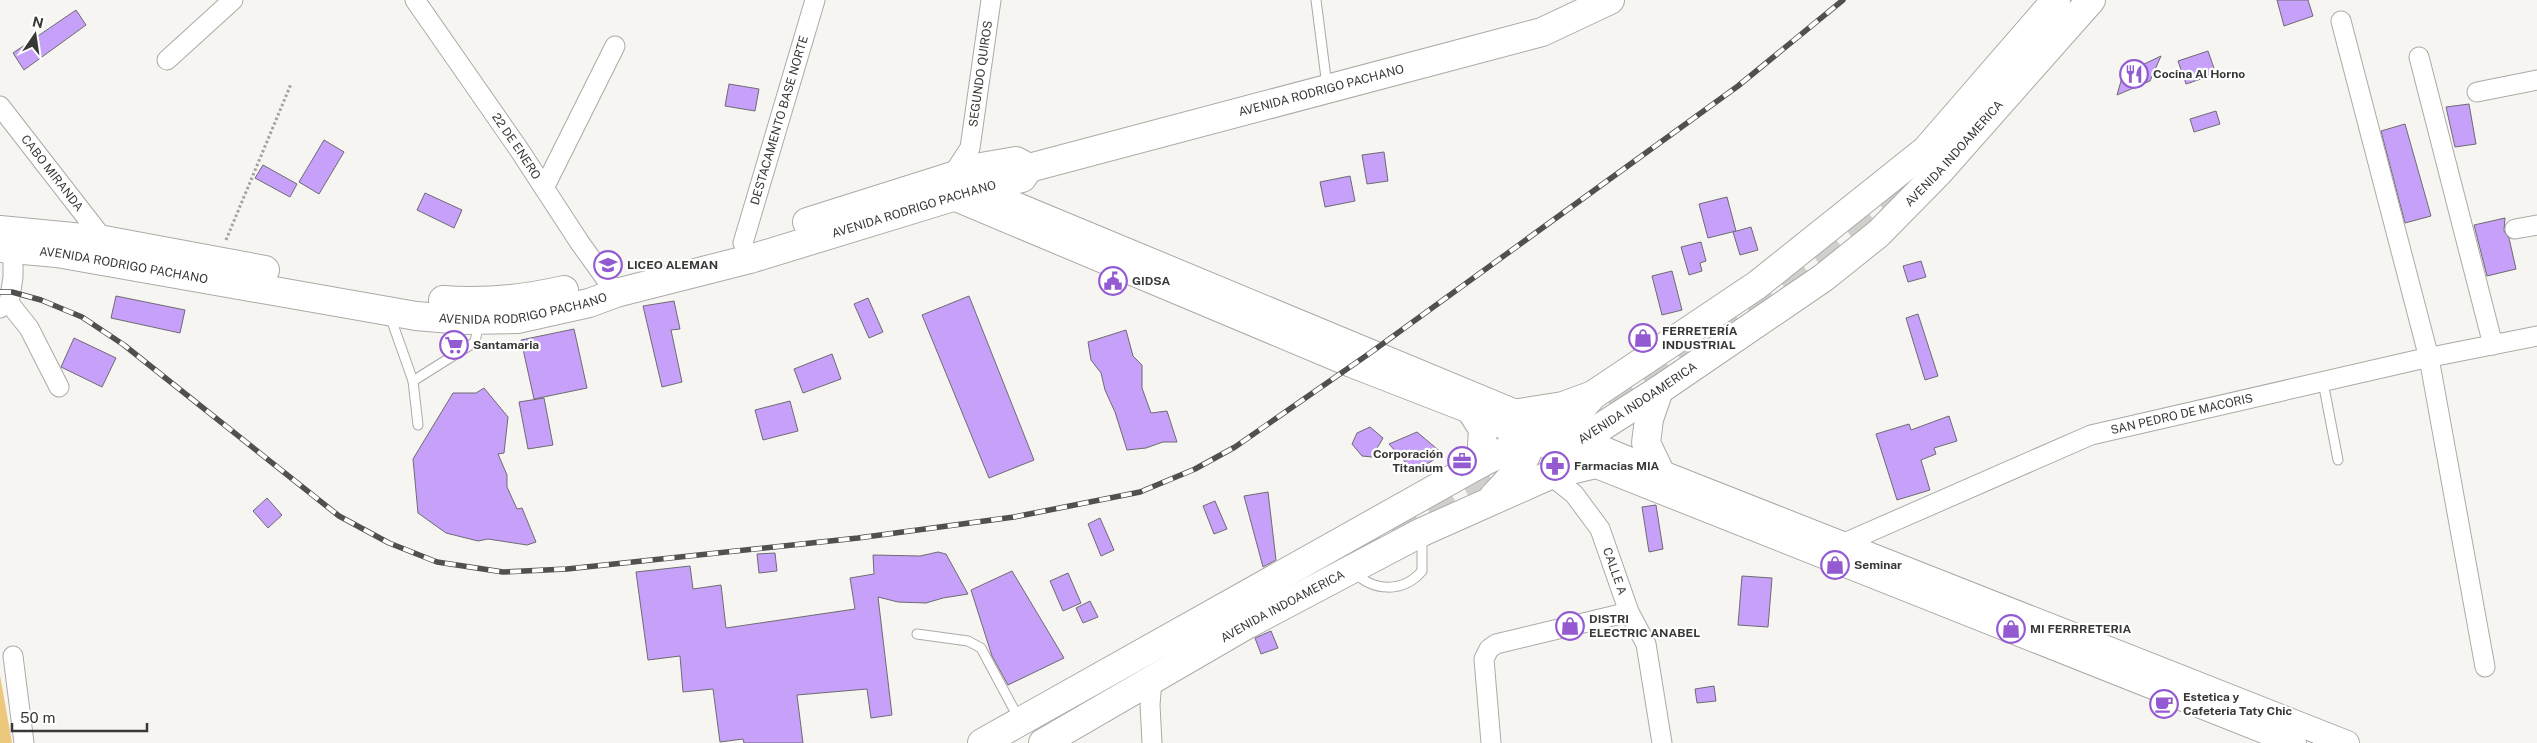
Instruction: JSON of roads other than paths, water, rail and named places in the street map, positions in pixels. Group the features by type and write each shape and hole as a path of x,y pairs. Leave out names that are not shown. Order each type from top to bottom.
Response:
{"main road":[{"name":"AVENIDA RODRIGO PACHANO","path":"6,239 104,240 407,297 462,301 536,296 612,286 750,259 952,186 977,168 1016,161 1029,168 1328,89 1542,32 1569,9 1610,0"},
{"name":"AVENIDA INDOAMERICA","path":"1562,449 1576,423 1580,411 1593,395 1757,285 1926,150 2056,0"},
{"name":"AVENIDA INDOAMERICA","path":"1562,449 1659,390 1823,278 1878,234 1938,173 2091,0"},
{"name":"AVENIDA RODRIGO PACHANO","path":"6,239 57,253 416,316 517,319 589,303 612,286 743,243 952,186"},
{"path":"1659,390 1648,419 1646,443 1660,472"},
{"path":"1519,414 1563,406 1593,395"},
{"path":"1472,412 1483,429 1481,463"},
{"path":"1519,414 1528,423 1531,440"},
{"path":"982,743 1107,671 1481,463 1531,440 1539,434 1592,465"},
{"name":"AVENIDA INDOAMERICA","path":"1043,743 1248,624 1422,532 1488,502 1515,474 1524,460 1531,440"},
{"path":"1562,449 1592,465"},
{"path":"1488,502 1562,449"}],"street":[{"path":"167,60 233,0"},
{"name":"22 DE ENERO","path":"416,0 580,243 612,286"},
{"name":"DESTACAMENTO BASE NORTE","path":"743,243 815,0"},
{"name":"SEGUNDO QUIROS","path":"977,168 992,0"},
{"path":"2341,21 2429,358 2485,667"},
{"path":"544,188 615,46"},
{"path":"2419,57 2493,345"},
{"path":"2477,92 2537,80"},
{"name":"CABO MIRANDA","path":"0,106 104,240"},
{"path":"977,168 1370,353 1519,414 1562,449 1660,472 2347,743"},
{"path":"952,186 1351,365 1472,412 1531,440"},
{"path":"2515,229 2537,225"},
{"path":"6,239 7,277 4,305 29,328 59,386"},
{"name":"SAN PEDRO DE MACORIS","path":"1842,544 2091,435 2429,358 2537,336"},
{"name":"CALLE A","path":"1562,449 1574,494 1600,529 1629,612 1646,644 1662,743"},
{"path":"1592,465 2294,743"},
{"path":"1491,743 1484,659 1489,649 1496,644 1629,612"},
{"path":"13,656 24,743"},
{"path":"1152,680 1150,705 1152,743"}],"lane":[{"path":"1316,0 1328,89"},
{"path":"388,311 413,381 418,425"},
{"path":"413,381 475,342 479,319"},
{"path":"2323,382 2338,460"},
{"path":"1352,569 1362,580 1375,586 1397,587 1416,578 1422,570 1422,532"},
{"path":"917,634 968,641 981,648 1021,722"}],"tunnel":[{"path":"1281,591 1594,414 1826,250 1919,181"}],"railway":[{"path":"0,292 12,292 41,300 82,317 124,345 339,516 389,543 437,562 503,572 567,569 858,538 1014,517 1140,492 1195,469 1235,447 1370,353 1738,86 1843,0"}],"place":[{"name":"Cocina Al Horno","path":"2134,74"},
{"name":"LICEO ALEMAN","path":"608,265"},
{"name":"GIDSA","path":"1113,281"},
{"name":"FERRETERÍA INDUSTRIAL","path":"1643,338"},
{"name":"Santamaria","path":"454,345"},
{"name":"Corporación Titanium","path":"1462,461"},
{"name":"Farmacias MIA","path":"1555,466"},
{"name":"Seminar","path":"1835,565"},
{"name":"DISTRI ELECTRIC ANABEL","path":"1570,626"},
{"name":"MI FERRRETERIA","path":"2011,629"},
{"name":"Estetica y Cafeteria Taty Chic","path":"2164,704"}]}
